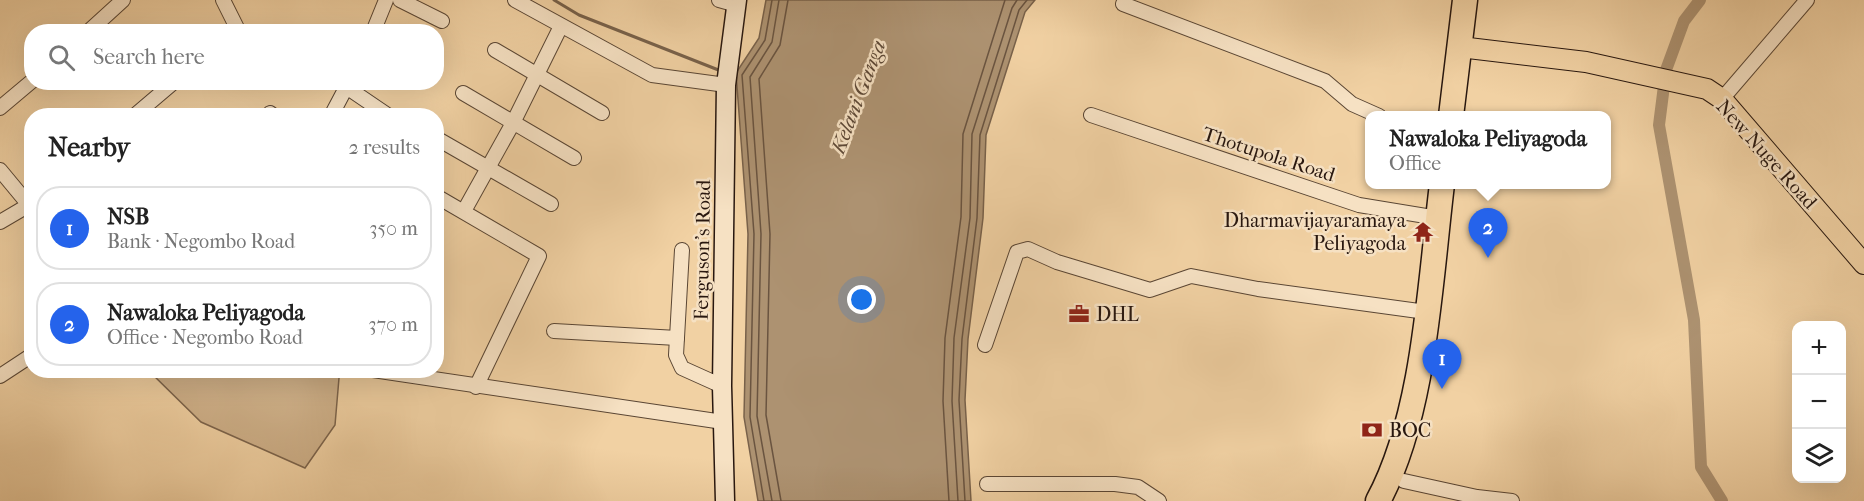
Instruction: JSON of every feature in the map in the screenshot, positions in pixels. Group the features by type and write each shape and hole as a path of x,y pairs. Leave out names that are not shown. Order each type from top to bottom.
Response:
{"highway":[{"path":"1465,0 1465,111"},
{"path":"1452,111 1479,0"},
{"path":"1378,501 1394,465 1416,379 1441,189"},
{"path":"1401,491 1422,428 1432,375 1456,189"}],"main road":[{"name":"New Nuge Road","path":"1466,47 1575,60 1639,72 1707,89 1722,99 1864,264"}],"street":[{"path":"97,24 123,0"},
{"path":"224,0 234,24"},
{"path":"376,24 386,0"},
{"path":"400,0 442,21"},
{"path":"515,0 652,75 726,85"},
{"path":"719,0 737,2"},
{"path":"1722,99 1808,0"},
{"name":"Ferguson's Road","path":"725,501 723,386 726,85 737,2"},
{"path":"1123,4 1325,81 1352,104 1368,111"},
{"path":"464,211 513,123 561,26"},
{"path":"495,50 602,113"},
{"path":"0,108 24,88"},
{"path":"143,108 165,90"},
{"path":"334,108 342,90"},
{"path":"352,90 378,108"},
{"path":"463,93 574,159"},
{"name":"Thotupola Road","path":"1091,115 1359,204 1438,218"},
{"path":"444,144 551,204"},
{"path":"0,170 24,197"},
{"path":"444,200 539,256 476,387"},
{"path":"0,222 24,208"},
{"path":"985,345 1017,252 1028,249 1057,262 1150,290 1191,276 1269,291 1426,312"},
{"path":"682,250 676,355 681,368 723,386"},
{"path":"554,331 677,338"},
{"path":"0,375 24,360"},
{"path":"421,378 723,422"},
{"path":"987,484 1115,484 1138,487 1159,501"},
{"path":"1401,491 1512,501"}],"shaded area":[{"path":"156,378 339,378 335,425 305,468 201,422"}],"water":[{"name":"Kelani Ganga","path":"766,0 1035,0 1025,12 986,135 983,218 968,339 965,400 971,501 758,501 744,417 748,234 736,73 759,38"}],"waterway":[{"path":"554,0 579,15 721,71"},
{"path":"1700,0 1684,21 1666,70 1659,125 1694,320 1701,467 1722,501"}],"place":[{"name":"Dharmavijayaramaya Peliyagoda","path":"1423,232"},
{"name":"Nawaloka Peliyagoda","path":"1488,258"},
{"name":"DHL","path":"1079,314"},
{"name":"NSB","path":"1442,389"},
{"name":"BOC","path":"1372,430"}]}
